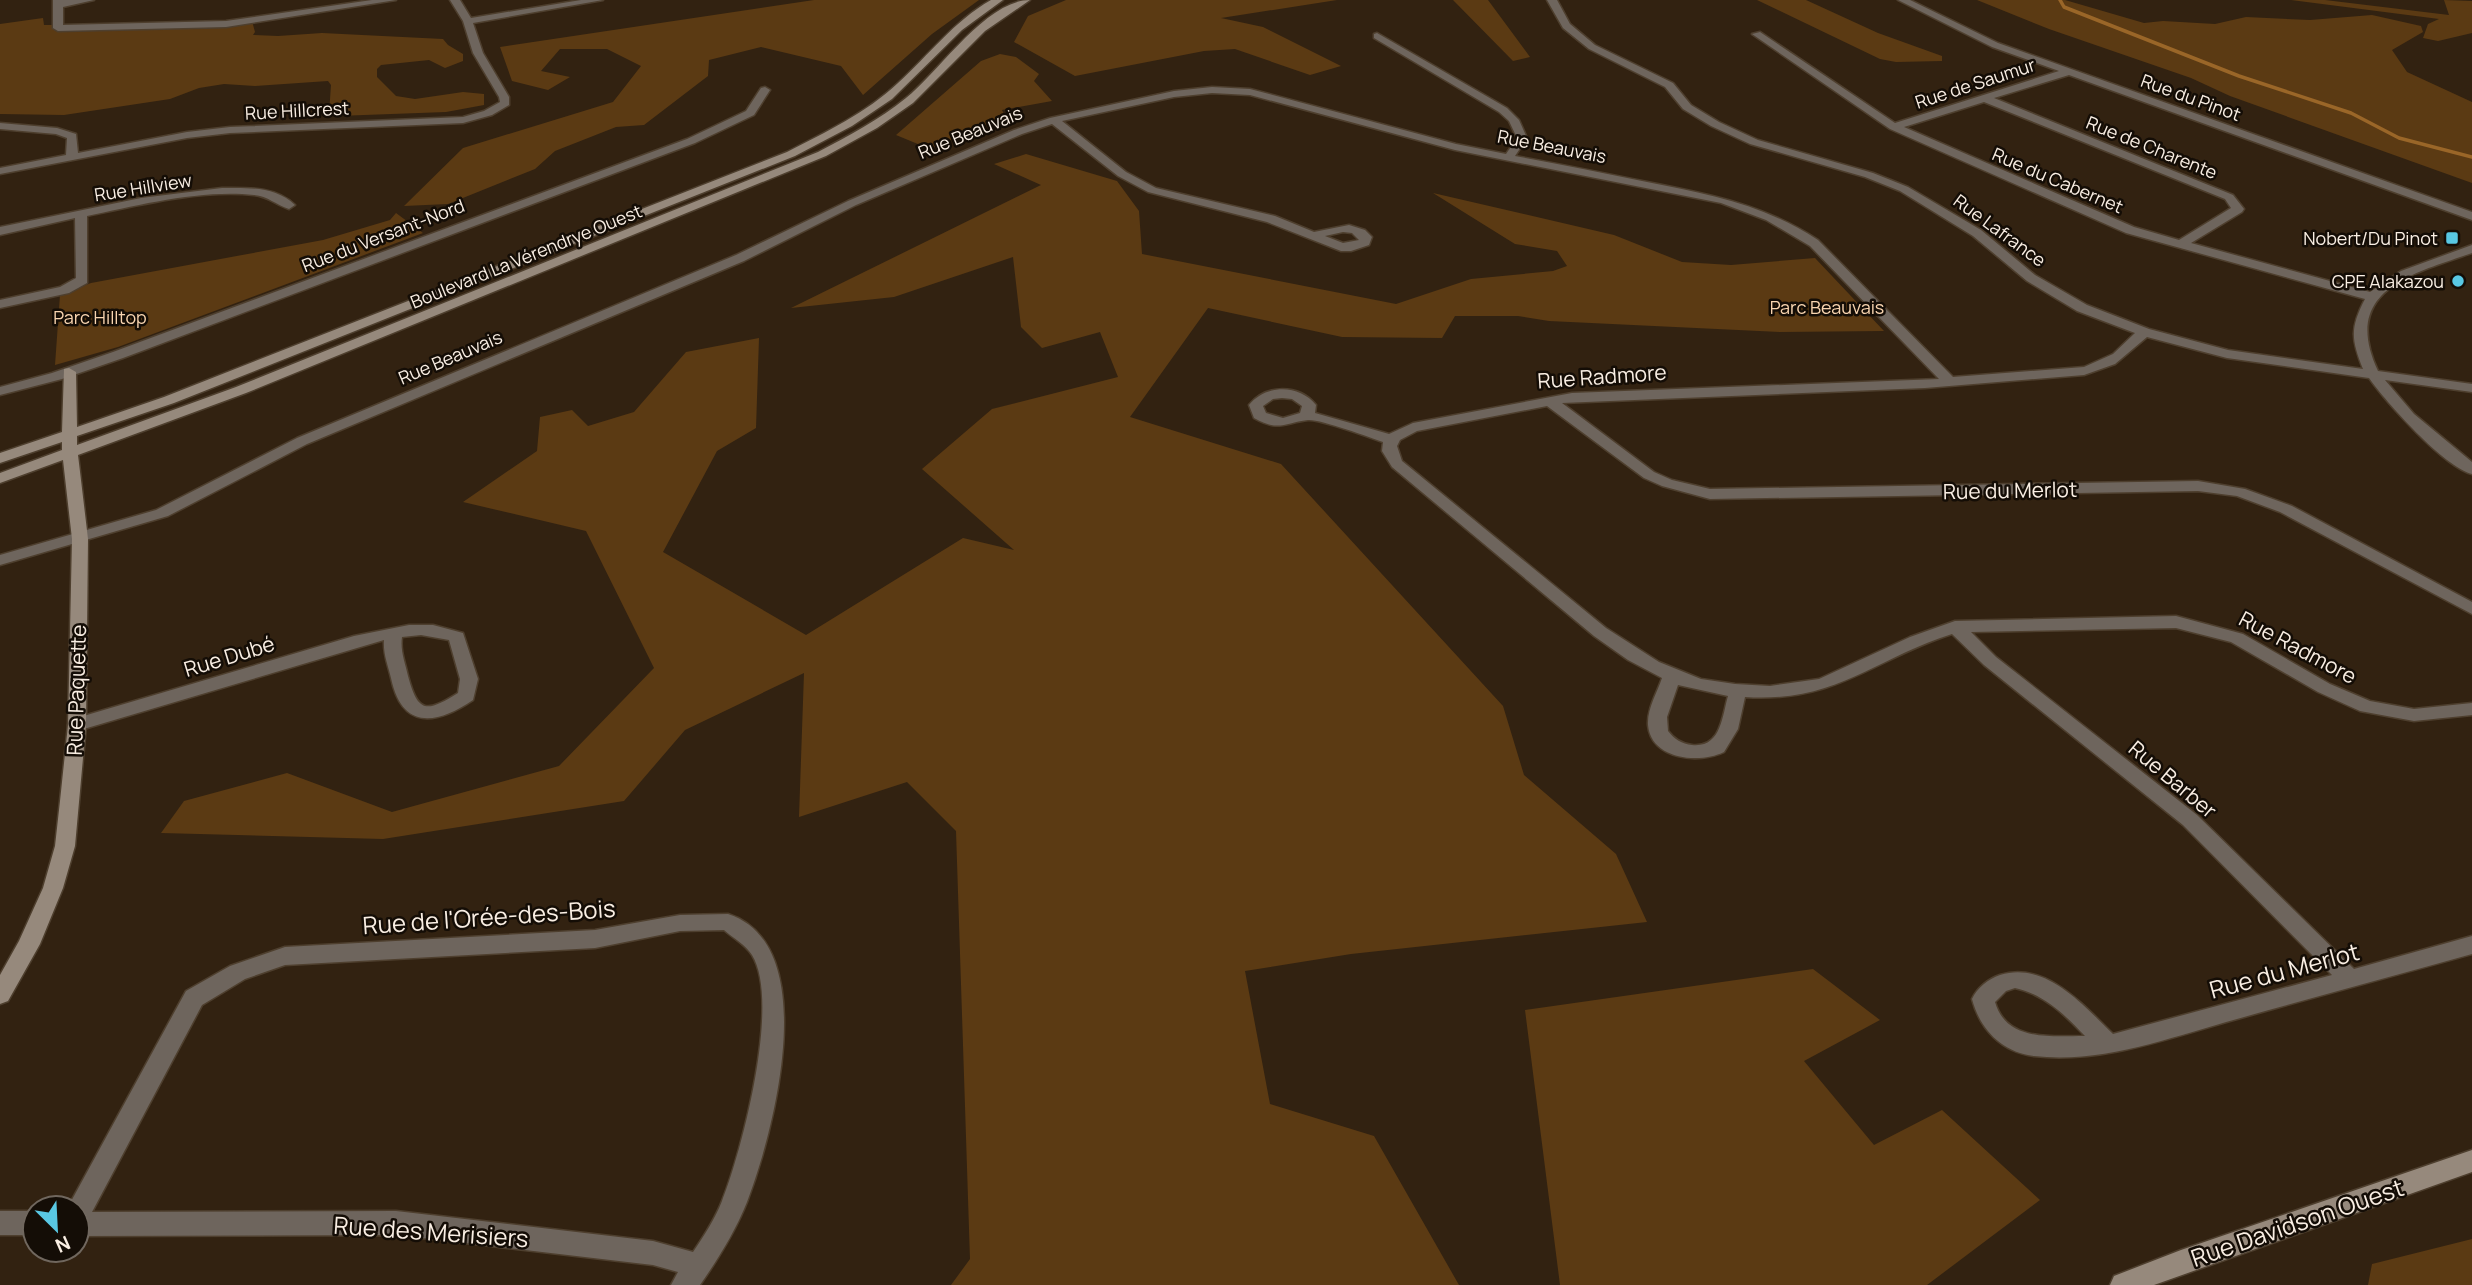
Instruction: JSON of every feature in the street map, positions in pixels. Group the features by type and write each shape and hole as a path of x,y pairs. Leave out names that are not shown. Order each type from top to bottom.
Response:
{"main road":[{"name":"Boulevard La Vérendrye Ouest","path":"0,458 190,392 791,154 844,127 875,106 900,87 965,21 998,0"},
{"name":"Boulevard La Vérendrye Ouest","path":"0,478 241,390 822,154 892,115 923,89 990,19 1025,0"},
{"name":"Rue Paquette","path":"0,995 29,944 56,877 65,846 77,725 80,539 70,453 72,434 69,372"},
{"name":"Rue Davidson Ouest","path":"2123,1285 2181,1262 2472,1161"}],"street":[{"path":"89,0 58,2 58,28 233,24 391,0"},
{"path":"455,0 468,22 598,0"},
{"name":"Rue Lafrance","path":"1552,0 1566,26 1592,47 1613,60 1669,85 1687,107 1715,124 1754,142 1869,175 1904,189 1977,233 2031,278 2082,308 2144,332 2227,354 2472,388"},
{"name":"Rue du Pinot","path":"1903,0 1995,45 2472,216"},
{"name":"Rue Hillcrest","path":"0,171 187,135 230,130 463,120 488,113 505,103 504,97 478,53 468,22"},
{"name":"Rue du Cabernet","path":"1757,34 1894,127 2130,230 2372,297"},
{"path":"1377,36 1503,110 1514,120 1522,138 1509,157"},
{"name":"Rue de Saumur","path":"1894,127 2067,72"},
{"name":"Rue du Versant-Nord","path":"0,391 69,372 710,134 750,113 765,90"},
{"name":"Rue Beauvais","path":"0,560 80,539 162,513 302,441 740,258 852,203 967,152 1054,120 1174,94 1230,90 1266,95 1455,147 1723,200 1788,225 1827,254 1950,382"},
{"name":"Rue de Charente","path":"1983,98 2229,197 2238,209 2179,245"},
{"path":"1054,120 1136,183 1168,196 1251,213 1317,235"},
{"path":"0,126 57,131 72,136 72,157"},
{"name":"Rue Hillview","path":"0,231 164,199 235,192 276,196 289,205"},
{"path":"0,304 64,290 82,280 81,215"},
{"path":"2472,249 2403,275 2372,297 2366,307 2360,334 2360,347 2373,374 2408,418 2472,469"},
{"name":"Rue Radmore","path":"2144,332 2124,355 2100,368 1950,382 1548,400 1399,431 1390,439 1390,457 1588,623 1640,659 1672,676 1738,691 1801,689 1828,683 1928,634 1955,627 2176,622 2237,638 2324,688 2367,707 2414,715 2472,709"},
{"name":"Rue du Merlot","path":"1548,400 1650,475 1667,483 1710,494 2198,486 2240,492 2286,509 2472,609"},
{"path":"1307,415 1390,439"},
{"name":"Rue Barber","path":"1955,627 1990,662 2190,820 2350,979"},
{"name":"Rue Dubé","path":"77,725 360,640 395,632 428,628 457,637 469,679 467,696 433,713 419,711 406,702 390,649 395,632"},
{"path":"1672,676 1657,724 1660,735 1680,750 1706,752 1718,747 1725,738 1738,691"},
{"name":"Rue de l'Orée-des-Bois","path":"88,1194 194,998 228,975 253,964 285,956 595,939 680,923 728,922 763,952 768,965 773,1015 771,1047 759,1121 734,1204 691,1276"},
{"name":"Rue du Merlot","path":"2109,1045 2066,1002 2023,979 2004,980 1990,988 1983,999 1988,1017 1998,1028 2024,1043 2033,1046 2109,1045 2472,945"},
{"path":"0,1223 21,1223"},
{"name":"Rue des Merisiers","path":"91,1224 396,1223 653,1253 691,1276"}],"green space":[{"path":"814,0 979,0 932,34 863,95 841,66 761,47 709,60 708,76 644,125 616,127 555,151 535,169 448,204 404,206 463,148 613,102 641,66 607,49 560,49 541,71 570,77 548,90 512,81 500,47"},
{"path":"1066,0 1337,0 1221,18 1263,27 1341,66 1310,75 1235,49 1204,51 1075,76 1014,42 1028,16"},
{"path":"1453,0 1488,0 1530,57 1513,61"},
{"path":"1757,0 1806,0 1878,33 1942,56 1942,61 1896,62 1880,59"},
{"path":"1977,0 2065,0 2144,23 2163,21 2215,24 2246,17 2310,20 2372,15 2421,26 2423,32 2392,50 2407,72 2472,102 2472,183 2230,96 2191,78 2049,29"},
{"path":"2291,0 2325,0 2449,15 2444,0 2472,1 2472,33 2438,41 2423,38 2428,24 2439,19"},
{"path":"43,18 44,25 210,25 252,21 255,32 253,35 322,33 443,39 463,54 463,61 445,68 429,60 381,65 377,69 377,77 396,96 415,99 463,92 484,94 484,105 446,112 337,116 329,114 331,85 328,81 255,86 224,84 199,88 170,99 64,115 0,114 0,24"},
{"path":"1000,54 1016,57 1039,74 1034,81 1052,101 1002,110 1005,116 930,149 896,135 981,61"},
{"name":"Parc Beauvais","path":"1026,154 1117,181 1139,211 1142,254 1396,304 1471,279 1553,271 1567,266 1557,251 1515,244 1433,193 1614,235 1682,262 1731,265 1815,258 1884,331 1780,332 1549,321 1518,316 1455,316 1442,338 1342,337 1208,308 1130,417 1281,464 1503,706 1524,775 1616,854 1647,922 1351,954 1245,971 1270,1104 1374,1136 1459,1285 951,1285 970,1259 956,831 907,782 799,817 804,673 685,730 624,801 383,839 161,833 184,801 287,773 392,812 559,766 654,668 586,531 463,502 537,451 540,417 572,410 588,426 634,412 686,352 759,338 756,428 717,451 663,552 806,635 963,538 1014,550 922,469 992,409 1118,377 1100,332 1042,348 1021,327 1013,257 894,297 791,308 1041,185 994,164"},
{"name":"Parc Hilltop","path":"396,213 423,233 118,347 55,365 60,295 91,283 323,240 390,220"},
{"path":"1813,969 1880,1020 1804,1061 1874,1145 1942,1110 2040,1200 1927,1285 1560,1285 1525,1010"},
{"path":"2472,1239 2472,1285 2368,1285 2372,1264"}],"waterway":[{"path":"2060,0 2064,7 2239,76 2351,113 2399,138 2472,157"}],"place":[{"name":"Nobert/Du Pinot","path":"2452,238"},
{"name":"CPE Alakazou","path":"2458,281"}]}
